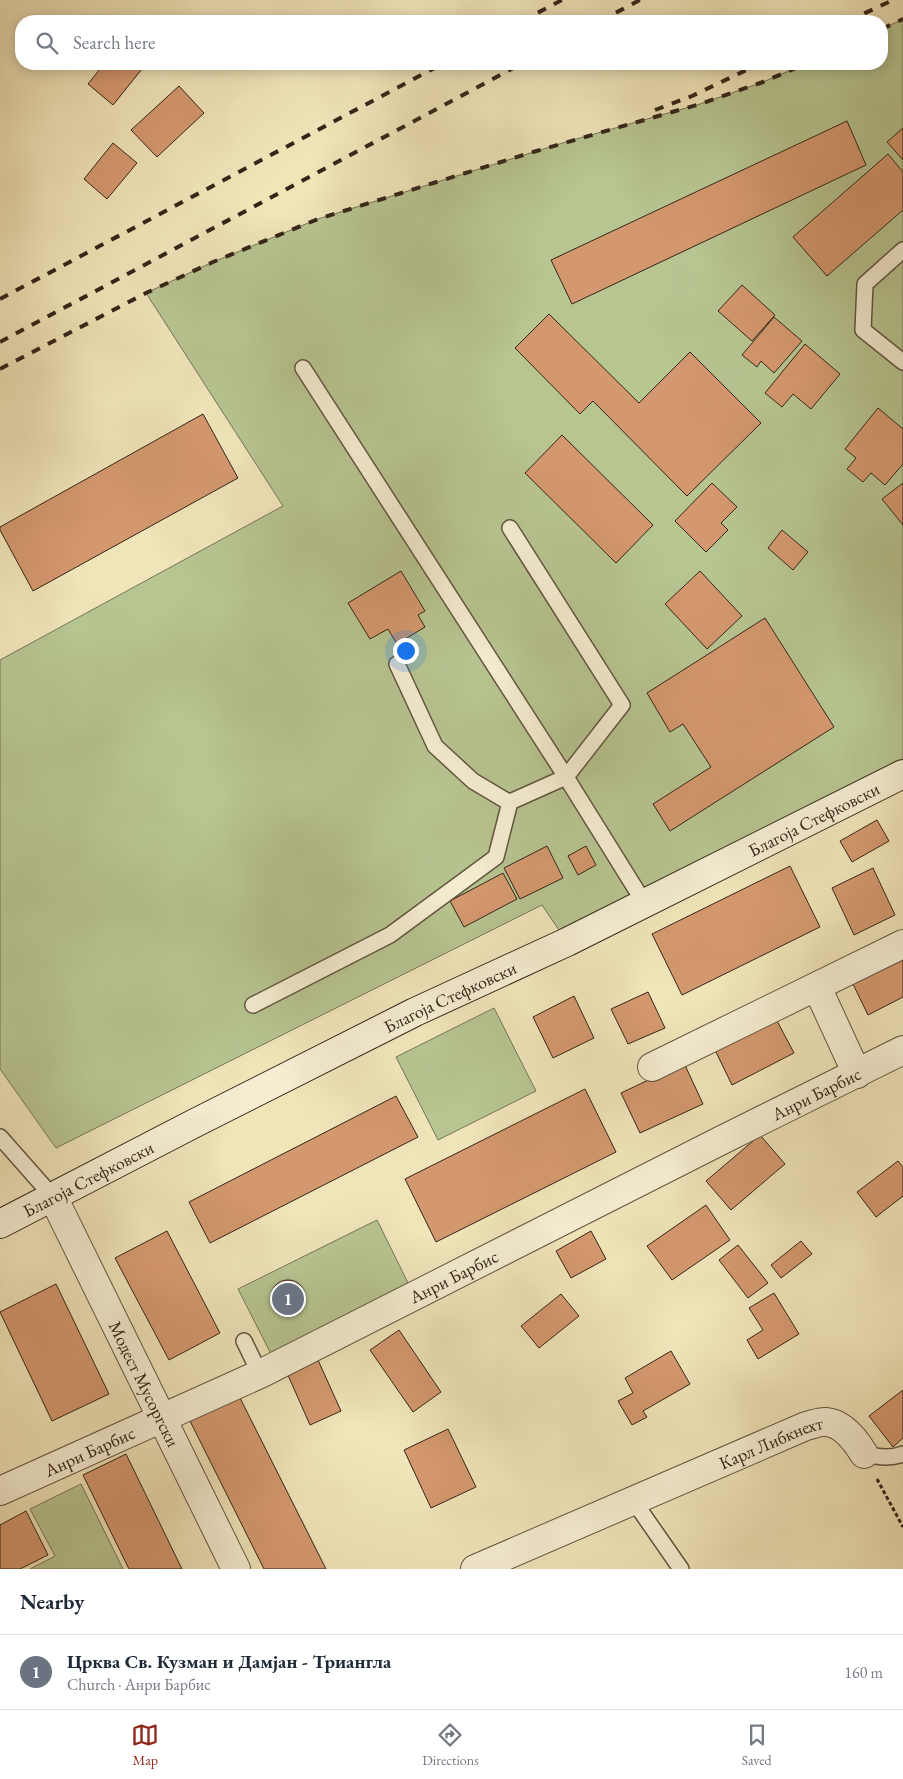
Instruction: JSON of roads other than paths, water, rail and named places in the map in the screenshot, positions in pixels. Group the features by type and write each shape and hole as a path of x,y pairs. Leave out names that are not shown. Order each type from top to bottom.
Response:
{"street":[{"name":"Благоја Стефковски","path":"0,1224 415,1012 645,904 903,774"},
{"path":"652,1068 903,944"},
{"path":"817,987 857,1074"},
{"name":"Анри Барбис","path":"0,1491 260,1374 430,1281 903,1050"},
{"name":"Модест Мусоргски","path":"53,1197 236,1569"},
{"name":"Карл Либкнехт","path":"475,1569 806,1426 826,1422 843,1429 859,1445 864,1454"}],"lane":[{"path":"903,250 865,284 862,330 903,362"},
{"path":"302,368 566,777 645,904"},
{"path":"253,1006 390,935 496,857 510,802 566,777 622,705 510,528"},
{"path":"397,664 435,746 474,782 510,803"},
{"path":"0,1137 53,1197"},
{"path":"244,1341 260,1374"},
{"path":"864,1454 877,1457 903,1454"},
{"path":"633,1500 681,1569"}],"railway":[{"path":"533,15 562,0"},
{"path":"611,15 640,0"},
{"path":"861,15 893,0"},
{"path":"888,26 903,19"},
{"path":"0,299 431,70"},
{"path":"0,342 510,70"},
{"path":"655,110 692,96 746,70"},
{"path":"0,369 146,293 213,262 318,219 533,152 700,104 791,70"}],"place":[{"name":"Црква Св. Кузман и Дамјан - Триангла","path":"288,1299"}]}
